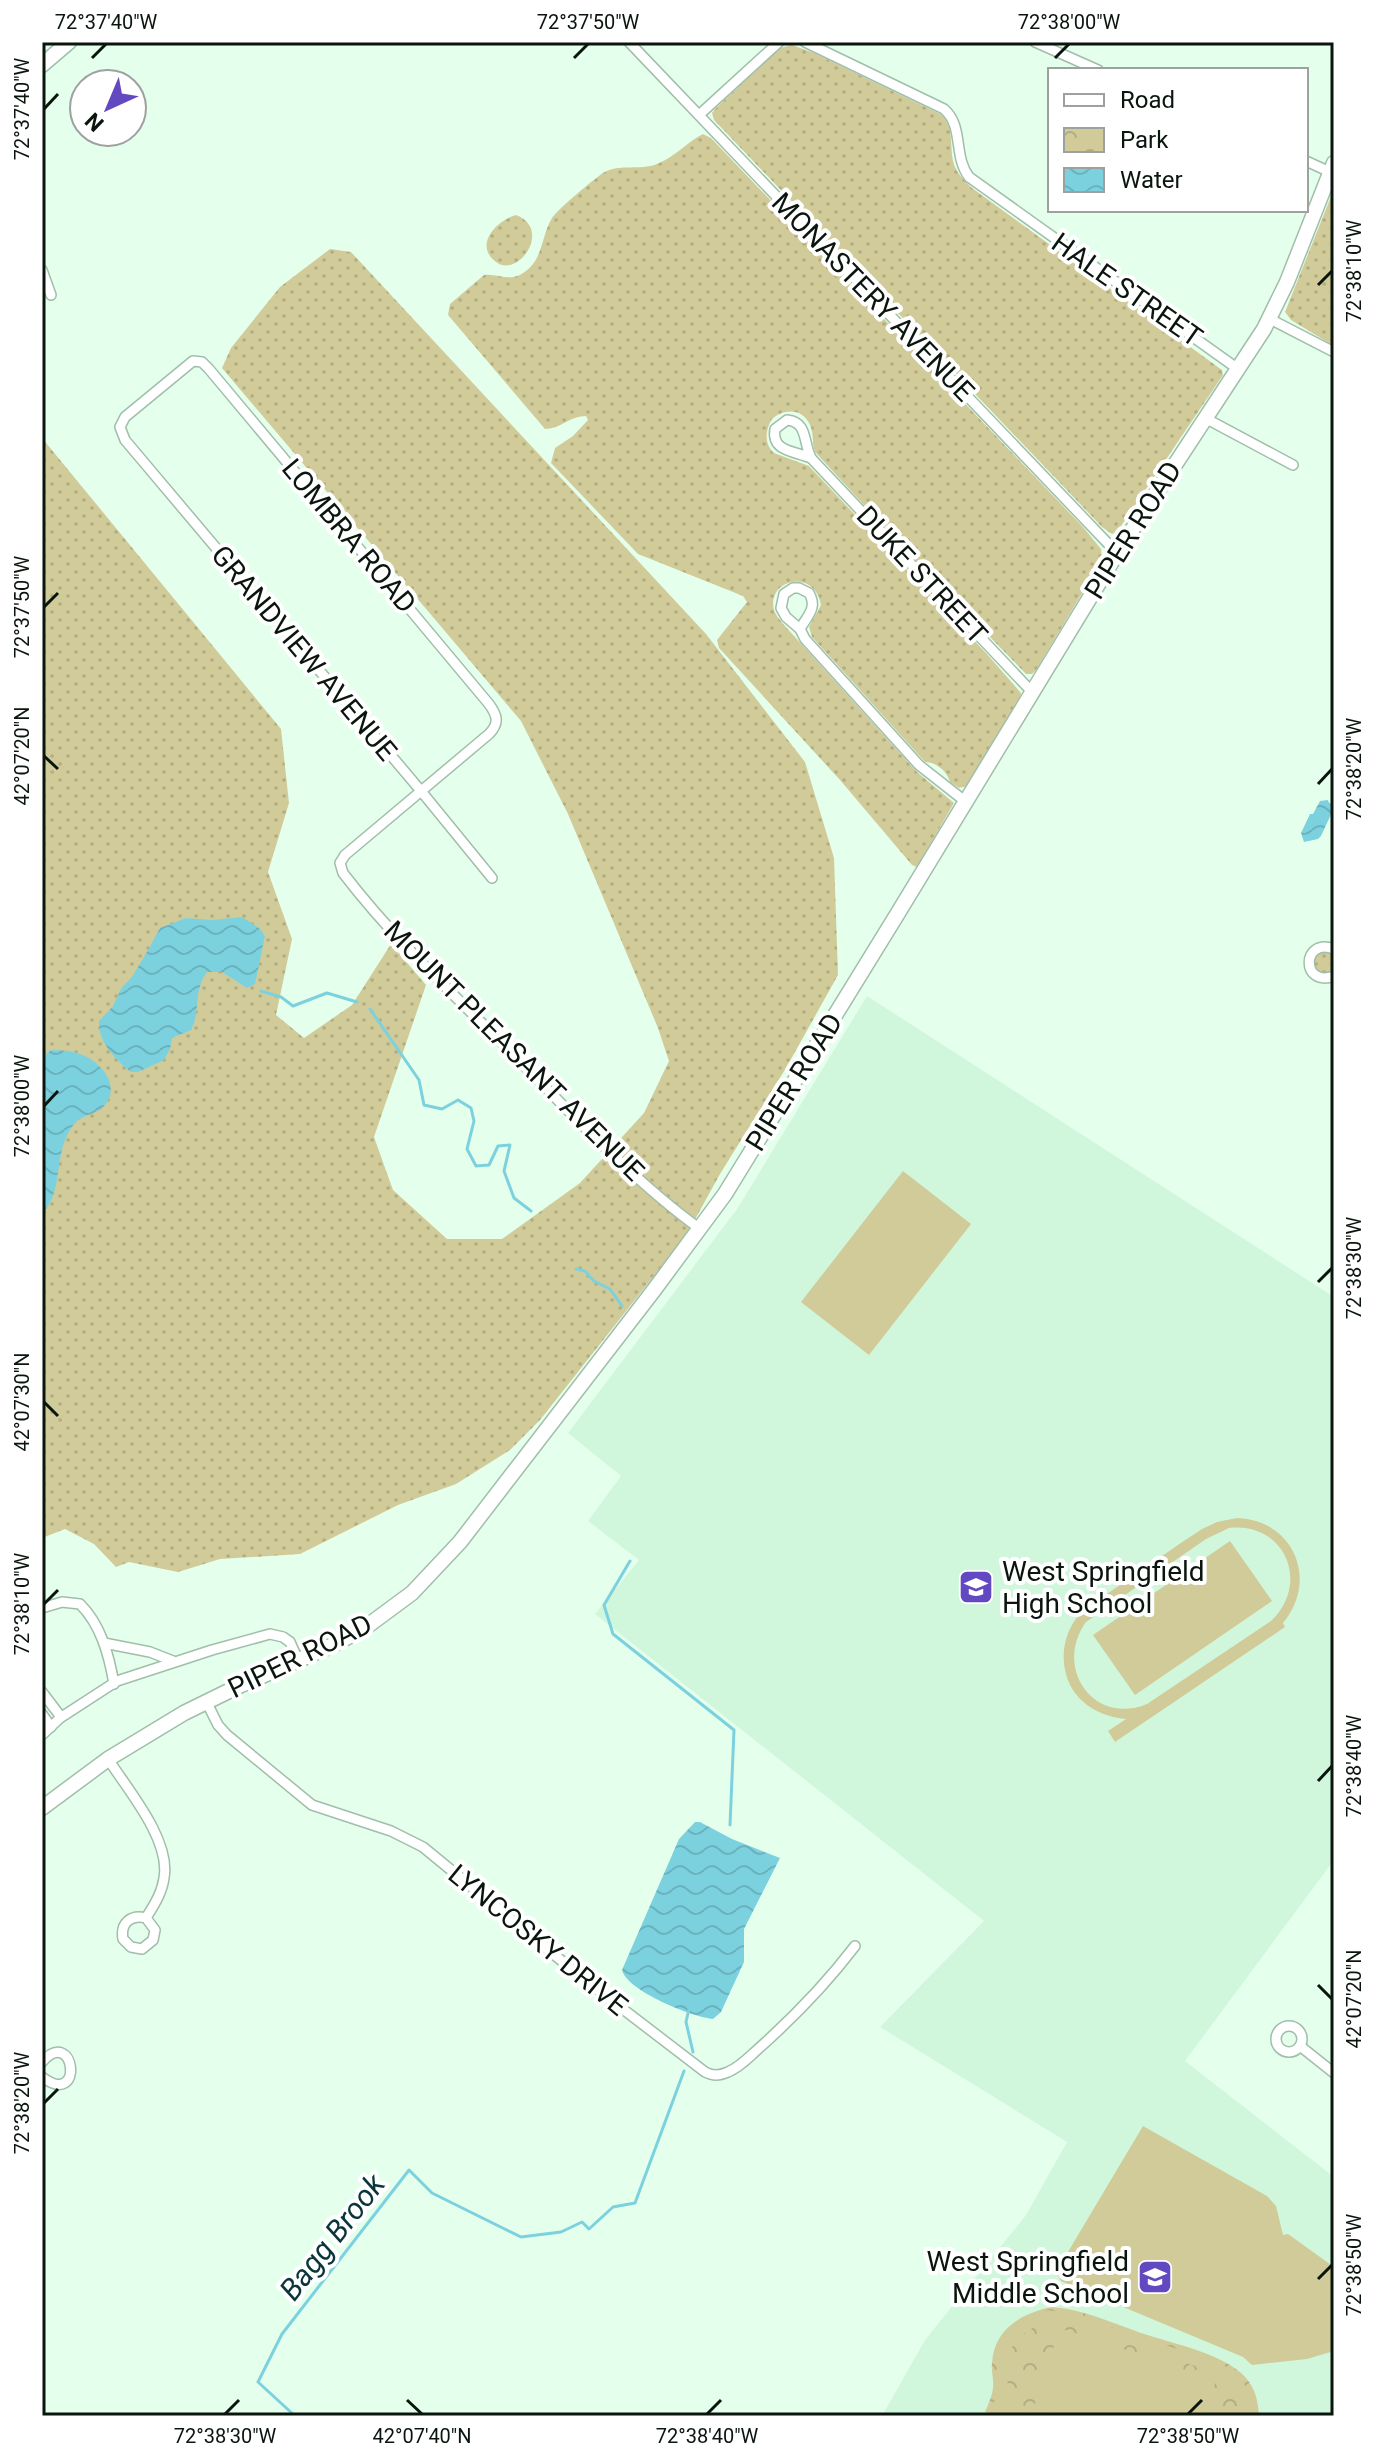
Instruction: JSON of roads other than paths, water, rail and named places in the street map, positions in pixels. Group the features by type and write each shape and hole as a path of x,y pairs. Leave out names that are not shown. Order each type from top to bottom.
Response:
{"main road":[{"path":"42,65 69,42"},
{"name":"PIPER ROAD","path":"42,1808 108,1759 157,1728 206,1701 366,1627 401,1603 460,1542 700,1229 752,1150 1117,553 1270,319 1332,167"}],"street":[{"name":"MONASTERY AVENUE","path":"629,42 1117,553"},
{"path":"699,115 779,42"},
{"name":"HALE STREET","path":"805,42 944,109 954,121 961,165 969,177 1238,369"},
{"path":"1035,42 1094,68"},
{"path":"1308,161 1332,167"},
{"path":"42,270 51,295"},
{"path":"1270,319 1334,352"},
{"name":"LOMBRA ROAD","path":"120,426 134,408 168,380 196,361 202,362 489,704 497,717 493,730 421,791"},
{"path":"1205,418 1293,465"},
{"name":"DUKE STREET","path":"811,458 780,447 774,439 778,424 791,420 800,424 811,458 1033,693"},
{"name":"GRANDVIEW AVENUE","path":"120,426 125,440 492,878"},
{"path":"800,629 805,639 919,765 966,802"},
{"name":"MOUNT PLEASANT AVENUE","path":"421,791 348,852 340,863 345,876 415,955 588,1129 667,1203 700,1229"},
{"path":"1334,949 1325,946 1317,949 1309,963 1318,977 1326,979 1334,976"},
{"path":"42,1608 62,1602 80,1604 88,1612 109,1654 114,1684"},
{"path":"45,1731 61,1717 114,1684 173,1661 270,1634 290,1642 298,1660"},
{"path":"104,1643 150,1652 173,1661"},
{"path":"42,1692 61,1717"},
{"name":"LYNCOSKY DRIVE","path":"206,1701 218,1725 227,1735 312,1805 391,1831 423,1847 611,2001 714,2076 739,2066 778,2031 855,1946"},
{"path":"42,1714 45,1731"},
{"path":"108,1759 151,1827 164,1856 164,1882 146,1918"},
{"path":"1300,2046 1334,2073"},
{"path":"42,2062 50,2055 60,2054 69,2060 72,2069 69,2078 62,2083 51,2083 42,2077"}],"water":[{"path":"1320,801 1334,803 1334,808 1321,836 1304,842 1301,833 1310,814"},
{"path":"242,917 265,936 255,984 247,988 222,972 207,972 200,986 191,1030 172,1038 164,1060 131,1072 107,1048 99,1021 113,1006 160,928 186,918 212,920"},
{"path":"51,1050 72,1052 91,1059 105,1073 111,1093 103,1107 79,1120 69,1132 53,1197 42,1214 42,1061"},
{"path":"695,1822 780,1858 744,1929 744,1962 721,2012 713,2019 676,2008 647,1994 626,1978 622,1970 679,1839"}],"waterway":[{"name":"Bagg Brook","path":"261,991 281,997 293,1006 327,993 357,1002"},
{"name":"Bagg Brook","path":"370,1009 419,1080 424,1105 442,1109 458,1100 471,1108 474,1121 467,1149 476,1166 489,1165 498,1146 510,1145 504,1171 514,1198 531,1211"},
{"name":"Bagg Brook","path":"576,1269 585,1271 594,1281 610,1289 622,1306"},
{"name":"Bagg Brook","path":"630,1561 604,1605 613,1634 734,1730 730,1825"},
{"name":"Bagg Brook","path":"689,2009 686,2022 693,2052"},
{"name":"Bagg Brook","path":"295,2416 258,2382 282,2334 409,2170 432,2193 521,2237 561,2232 582,2222 589,2229 613,2207 635,2203 684,2071"}],"place":[{"name":"West Springfield High School","path":"976,1587"},
{"name":"West Springfield Middle School","path":"1155,2277"}]}
